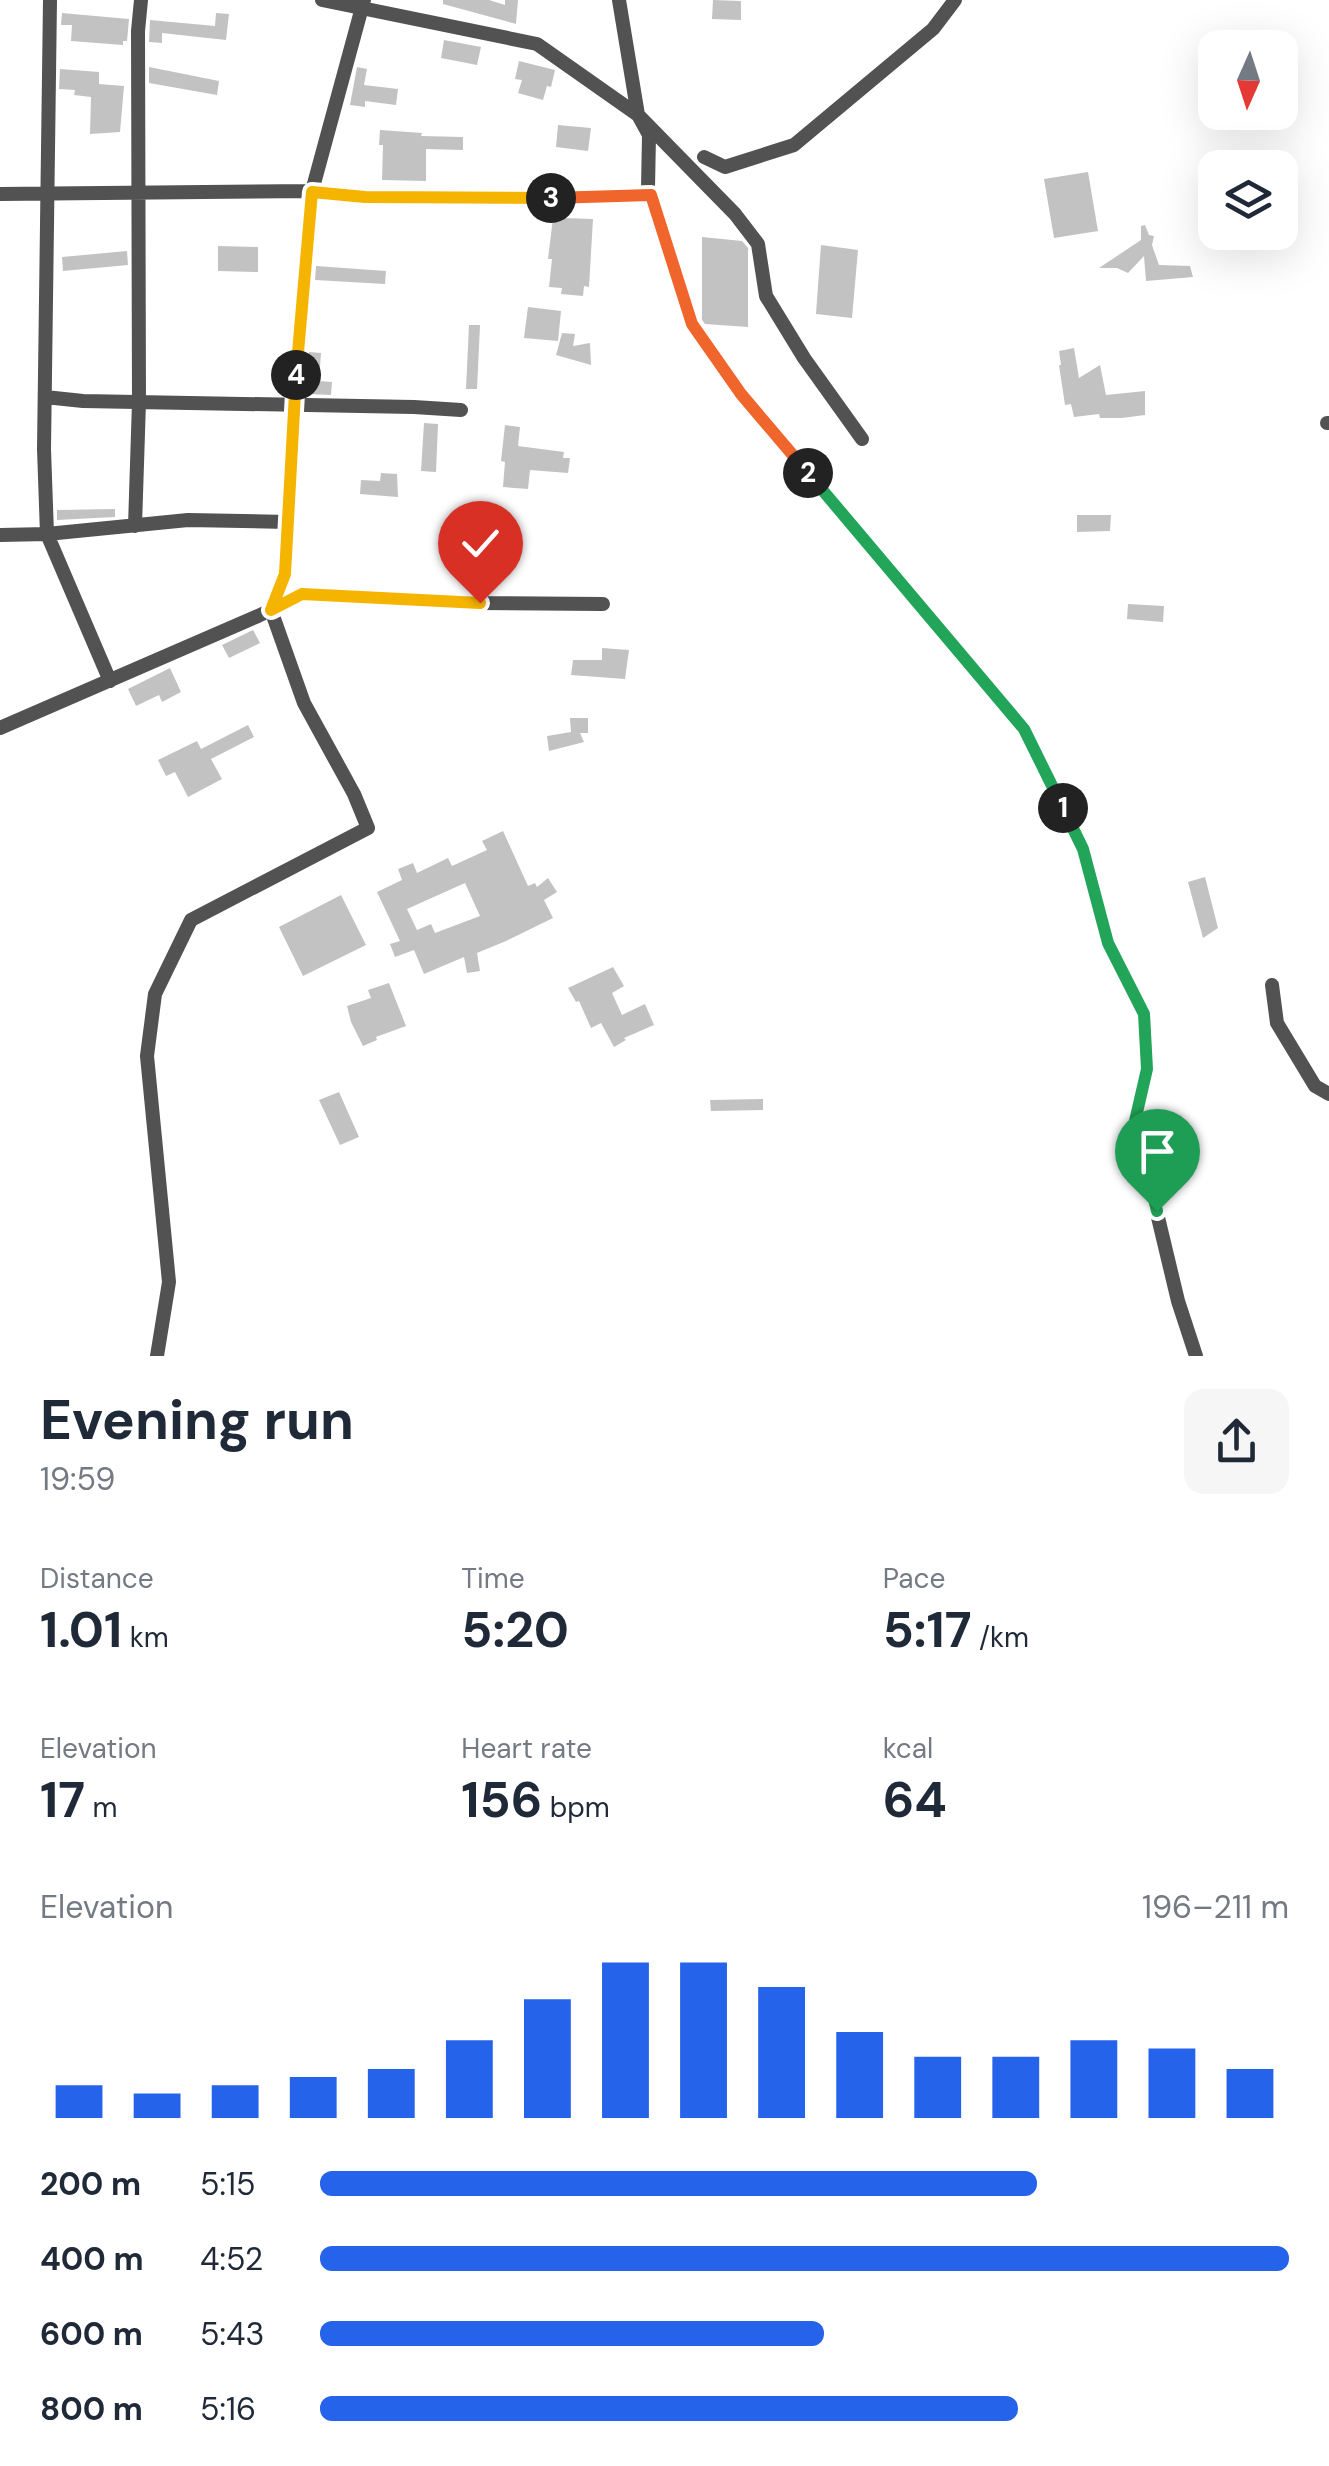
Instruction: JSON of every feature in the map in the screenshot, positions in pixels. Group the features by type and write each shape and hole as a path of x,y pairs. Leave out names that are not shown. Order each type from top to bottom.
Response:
{"street":[{"path":"50,0 47,534 110,681"},
{"path":"135,526 141,0"},
{"path":"322,0 363,4 537,44 638,115 735,214 758,244 766,296 862,440"},
{"path":"619,0 638,115 649,135 648,188 692,324 741,394 1024,729 1083,849 1108,943 1144,1014 1147,1069 1135,1121 1178,1302 1196,1356"},
{"path":"704,157 725,166 794,145 933,29 955,0"},
{"path":"157,1356 168,1282 148,1056 156,994 191,920 368,828 354,794 304,704 271,610 285,574 312,192 363,4"},
{"path":"0,194 312,192 384,197 558,198 651,195"},
{"path":"45,397 461,410"},
{"path":"0,535 188,520 288,522"},
{"path":"0,728 302,594 480,603 603,604"},
{"path":"1272,985 1277,1023 1316,1086 1329,1094"}],"building":[{"path":"443,0 489,0 505,5 505,0 518,0 516,24 443,4"},
{"path":"713,0 741,1 741,20 712,19"},
{"path":"62,13 129,19 127,41 123,45 71,41 72,25 61,25"},
{"path":"216,13 229,14 226,40 162,33 162,43 149,42 150,20 215,26"},
{"path":"444,40 481,47 477,65 441,58"},
{"path":"519,61 555,70 543,100 518,93 522,80 515,79"},
{"path":"149,67 219,81 217,95 149,83"},
{"path":"357,67 367,69 364,85 398,89 396,105 365,101 365,107 350,105"},
{"path":"60,69 99,72 99,84 124,86 120,132 90,134 91,97 59,89"},
{"path":"558,125 591,128 588,151 556,147"},
{"path":"380,130 463,137 463,150 426,149 426,181 382,180"},
{"path":"1088,172 1098,231 1054,238 1044,179"},
{"path":"554,210 564,210 564,218 593,219 589,287 584,286 583,296 561,294 562,288 549,287"},
{"path":"1145,225 1149,235 1154,236 1152,245 1159,265 1190,266 1193,277 1146,281 1144,256 1128,273 1117,268 1099,268 1141,240 1141,226"},
{"path":"702,237 742,241 748,248 748,327 705,324 702,320"},
{"path":"821,245 858,250 852,318 816,314"},
{"path":"218,246 258,247 258,272 218,271"},
{"path":"127,251 128,265 63,271 62,257"},
{"path":"316,266 386,271 385,284 315,280"},
{"path":"528,307 561,311 558,341 524,338"},
{"path":"469,325 480,325 477,389 466,389"},
{"path":"562,333 575,334 573,346 590,343 591,365 556,355"},
{"path":"1074,348 1079,378 1100,365 1106,395 1145,391 1145,415 1074,417 1071,404 1065,405 1059,351"},
{"path":"309,352 321,353 319,381 332,382 331,395 306,394"},
{"path":"424,423 438,424 436,472 421,471"},
{"path":"505,425 520,427 518,446 564,452 563,458 570,458 568,473 530,470 528,489 503,487"},
{"path":"381,473 397,474 398,497 360,494 361,480 380,481"},
{"path":"115,509 115,517 57,520 57,510"},
{"path":"1077,515 1111,515 1110,531 1077,532"},
{"path":"1128,604 1164,606 1163,622 1127,619"},
{"path":"253,630 260,643 229,658 222,645"},
{"path":"602,648 629,650 625,679 571,675 573,660 602,660"},
{"path":"170,668 181,692 162,702 159,695 136,706 128,689"},
{"path":"570,718 588,718 588,733 580,733 584,742 549,751 547,736 571,732"},
{"path":"248,725 254,737 211,759 222,779 188,797 175,772 166,776 158,760 197,741 201,749"},
{"path":"503,831 528,886 535,883 537,887 548,878 557,892 544,900 553,918 477,953 480,971 467,973 464,957 424,974 414,950 395,957 390,944 400,941 377,892 402,880 398,869 413,863 417,873 448,858 452,866 487,850 482,841","holes":["465,883 480,916 435,933 431,924 417,930 407,909"]},
{"path":"1205,877 1218,928 1203,938 1188,882"},
{"path":"341,895 366,945 303,976 279,927"},
{"path":"613,967 624,986 612,993 622,1015 645,1004 654,1025 624,1038 614,1047 601,1023 591,1028 579,1001 568,988"},
{"path":"389,983 406,1026 363,1046 347,1006 371,998 368,990"},
{"path":"339,1092 359,1137 340,1145 319,1100"},
{"path":"763,1099 763,1110 711,1111 710,1100"}],"route":[{"path":"480,603 302,594 271,610 285,574 312,192 365,197 651,195 692,324 741,394 1024,729 1083,849 1108,943 1144,1014 1147,1069 1135,1121 1157,1211"}]}
